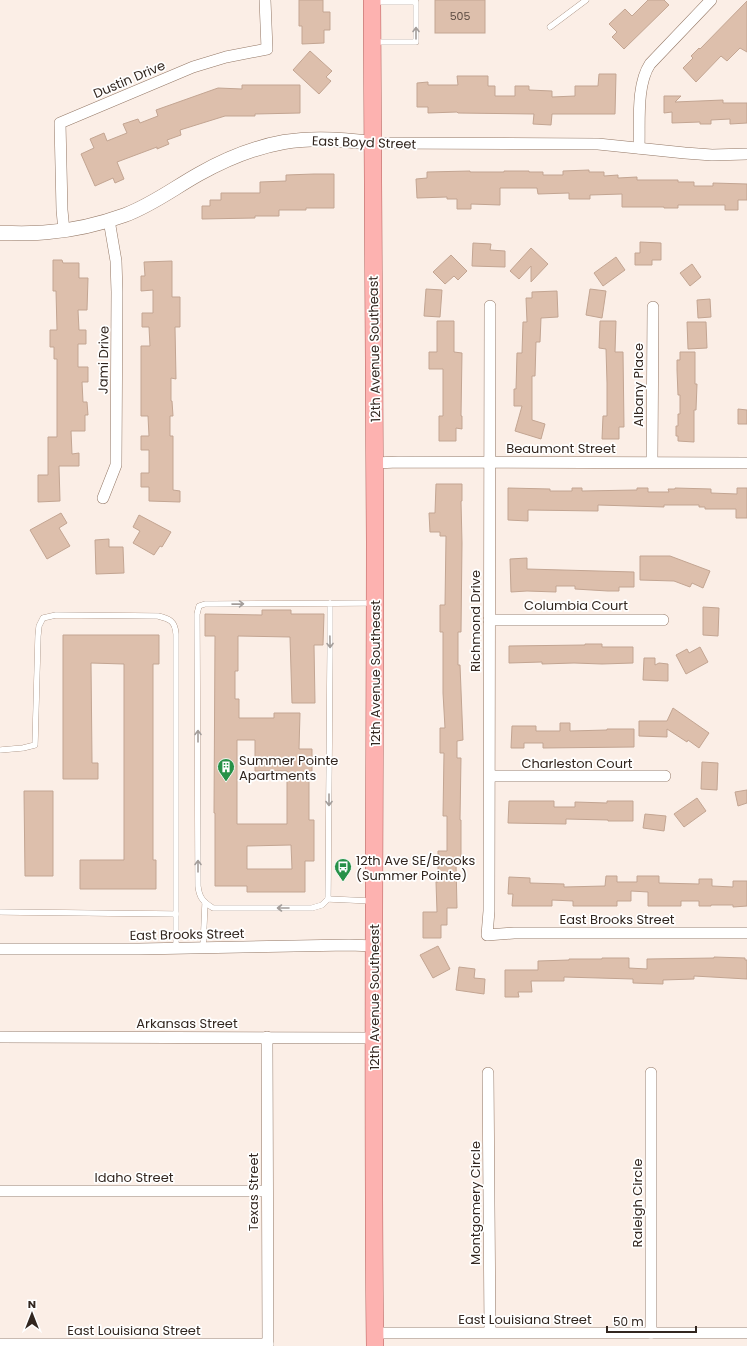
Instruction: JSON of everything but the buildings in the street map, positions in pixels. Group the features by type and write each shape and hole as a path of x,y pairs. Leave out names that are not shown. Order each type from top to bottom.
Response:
{"main road":[{"name":"12th Avenue Southeast","path":"372,1 375,464 375,1339"}],"street":[{"name":"Dustin Drive","path":"64,231 62,210 60,124 193,67 226,56 267,49 265,0"},
{"path":"639,148 641,89 646,70 653,60 712,0"},
{"name":"East Boyd Street","path":"0,232 47,233 85,227 109,220 127,214 146,205 216,165 260,148 283,142 345,140 372,143 590,144 712,155 747,154"},
{"name":"Jami Drive","path":"103,498 116,465 117,292 116,261 109,220"},
{"name":"Richmond Drive","path":"487,935 489,911 490,776 490,306"},
{"name":"Albany Place","path":"652,462 653,307"},
{"name":"Beaumont Street","path":"375,464 398,462 747,463"},
{"name":"Columbia Court","path":"489,620 663,620"},
{"name":"Charleston Court","path":"490,776 665,776"},
{"name":"East Brooks Street","path":"487,935 514,933 747,933"},
{"name":"East Brooks Street","path":"0,949 176,949 349,945 375,946"},
{"name":"Arkansas Street","path":"0,1037 374,1038"},
{"name":"Texas Street","path":"267,1038 268,1345"},
{"name":"Montgomery Circle","path":"488,1073 490,1332"},
{"name":"Raleigh Circle","path":"651,1073 651,1333"},
{"name":"Idaho Street","path":"0,1191 267,1191"},
{"name":"East Louisiana Street","path":"375,1339 490,1332 747,1333"},
{"name":"East Louisiana Street","path":"0,1344 268,1345"}],"lane":[{"path":"550,27 586,0"},
{"path":"372,1 416,2 416,42 372,42"},
{"path":"330,603 328,899 322,905 312,908 213,908 205,903 199,895 198,886 197,614 199,606 205,604 330,603 375,603"},
{"path":"0,750 23,748 35,745 38,636 39,626 43,618 56,615 158,616 167,618 172,622 175,628 176,642 176,949"},
{"path":"328,899 375,901"},
{"path":"203,948 205,903"},
{"path":"0,912 176,914"}],"place":[{"name":"Summer Pointe Apartments","path":"226,782"},
{"name":"12th Ave SE/Brooks (Summer Pointe)","path":"343,882"}]}
